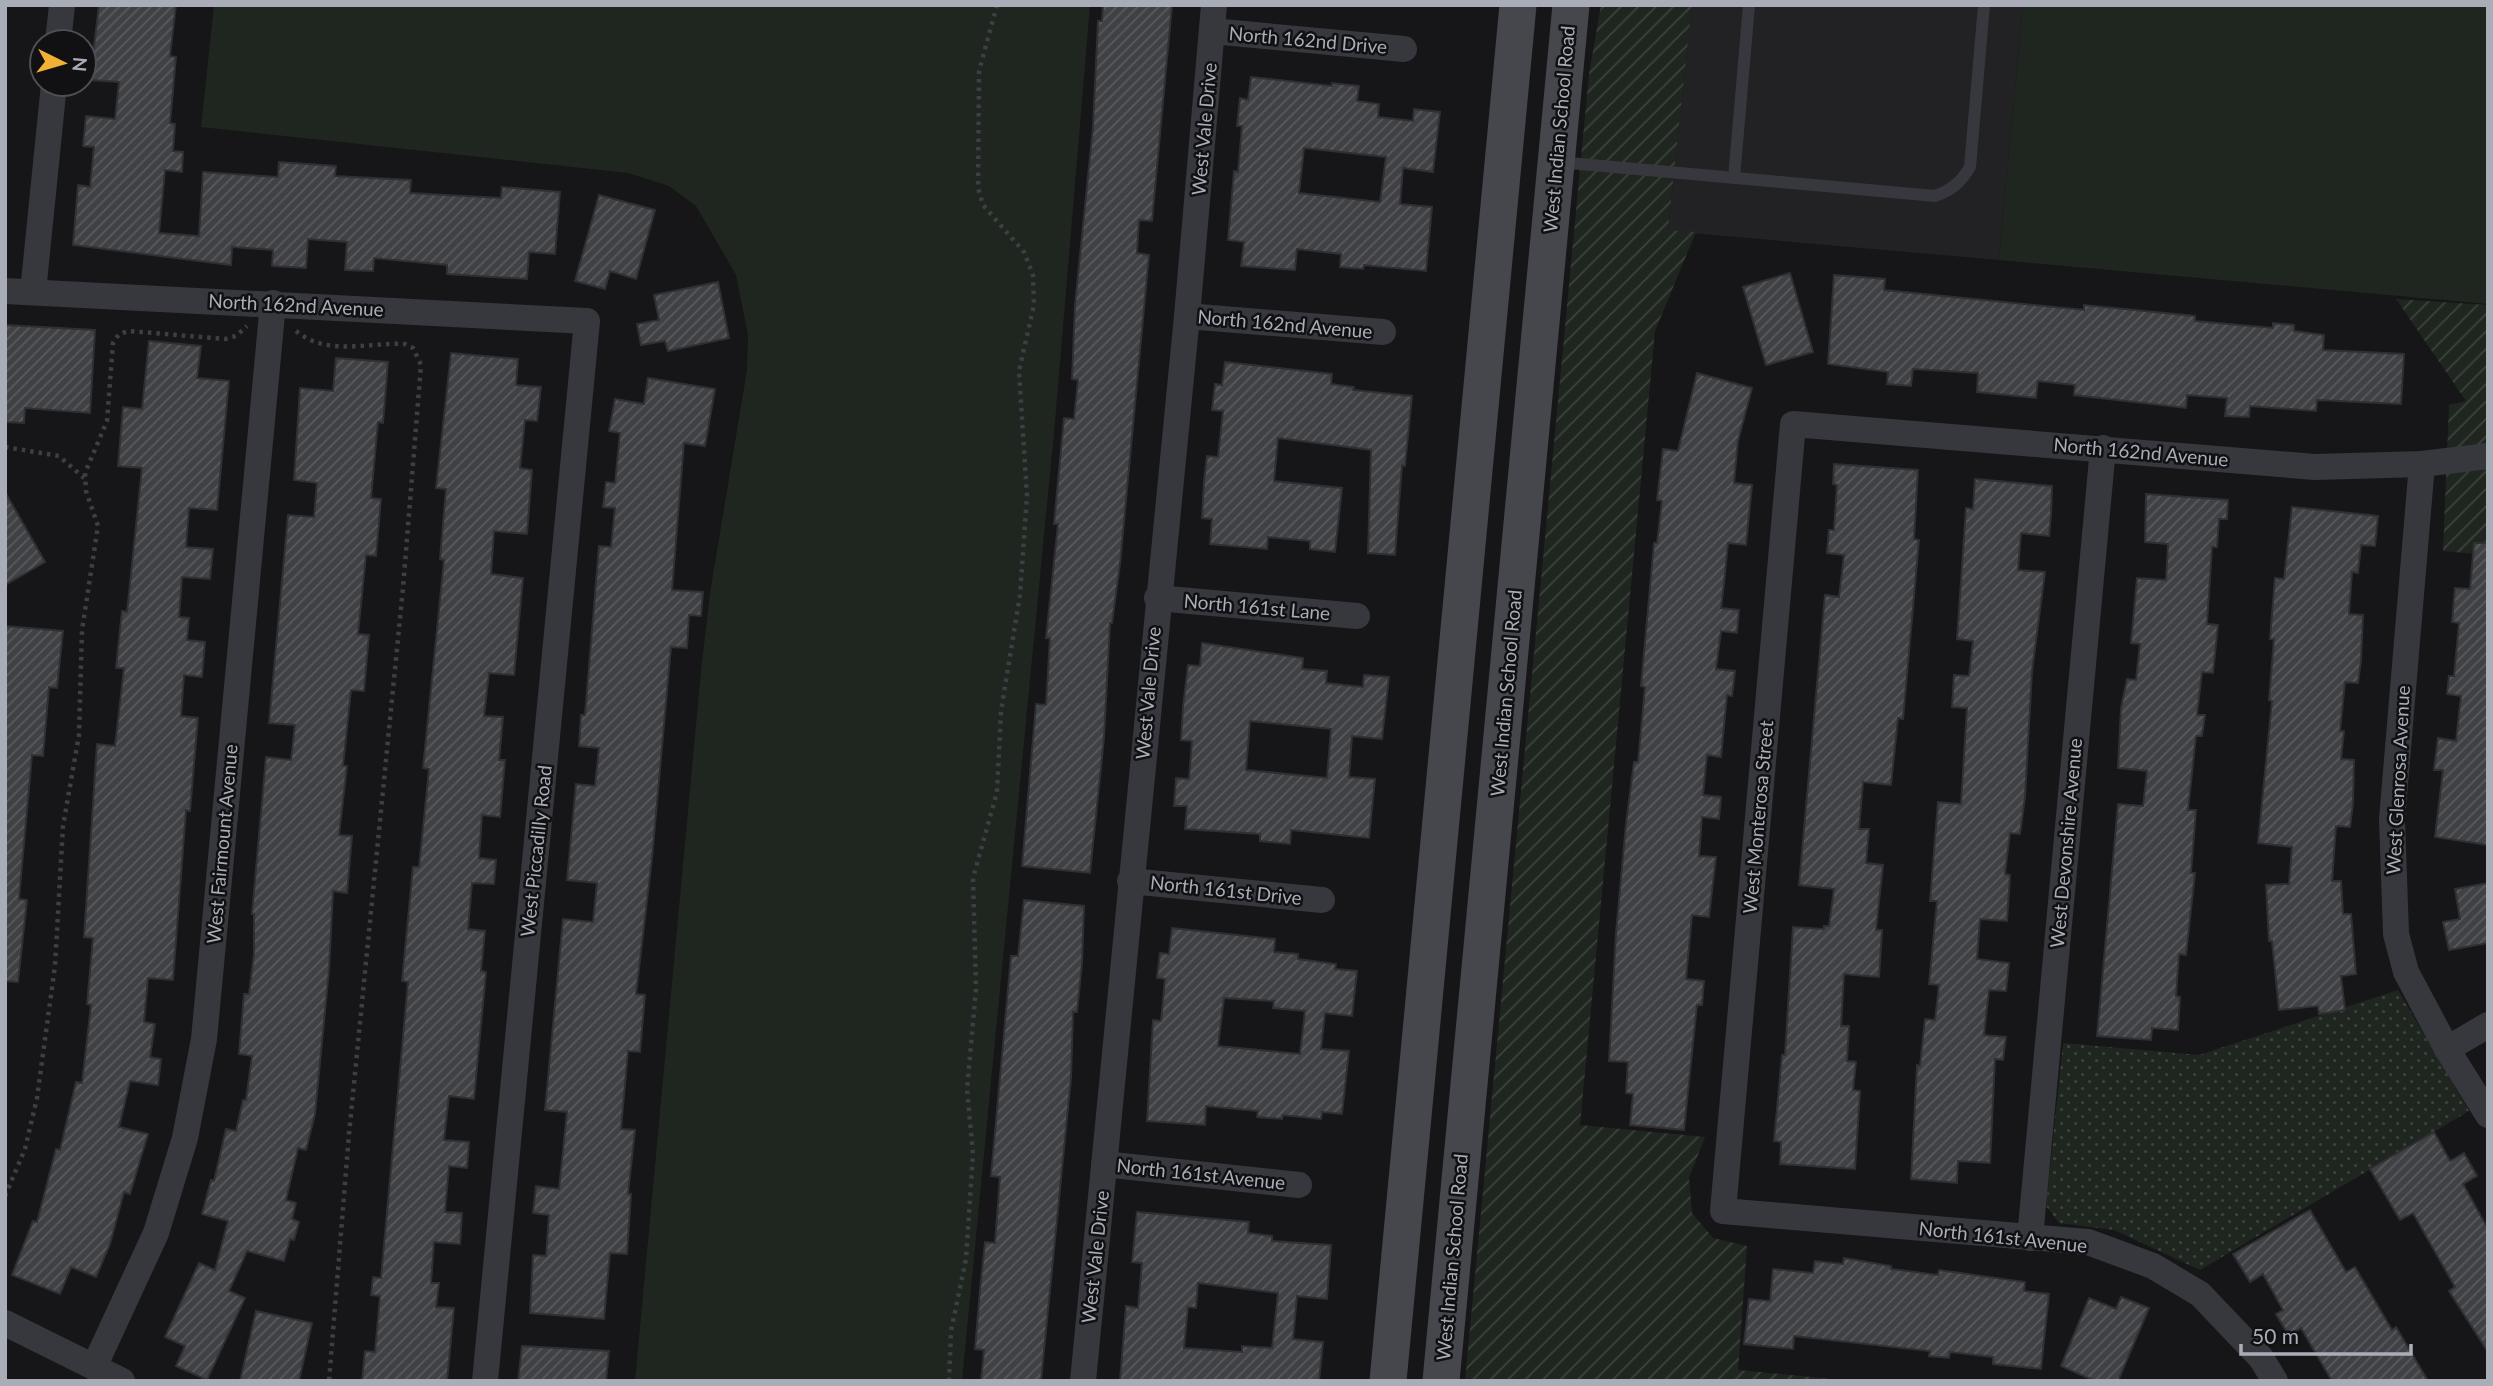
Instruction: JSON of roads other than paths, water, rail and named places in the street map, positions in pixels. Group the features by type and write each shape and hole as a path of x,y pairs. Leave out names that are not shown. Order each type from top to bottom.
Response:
{"main road":[{"path":"1388,1381 1518,5"},
{"name":"West Indian School Road","path":"1441,1381 1571,5"}],"street":[{"path":"60,28 62,5"},
{"name":"North 162nd Drive","path":"1213,18 1404,49"},
{"name":"West Vale Drive","path":"1083,1381 1157,598 1187,316 1213,18"},
{"path":"33,292 53,98"},
{"name":"North 162nd Avenue","path":"5,291 272,314 587,321"},
{"name":"West Fairmount Avenue","path":"94,1367 156,1233 177,1171 198,1076 207,1009 272,314"},
{"name":"North 162nd Avenue","path":"1187,316 1383,332"},
{"name":"West Piccadilly Road","path":"485,1381 587,321"},
{"name":"North 162nd Avenue","path":"1793,424 2315,467 2422,464 2488,456"},
{"name":"West Monterosa Street","path":"1723,1210 1793,424"},
{"name":"West Devonshire Avenue","path":"2030,1238 2103,449"},
{"name":"West Glenrosa Avenue","path":"2422,464 2392,819 2396,934 2406,972 2447,1049 2488,1115"},
{"name":"North 161st Lane","path":"1157,598 1357,616"},
{"name":"North 161st Drive","path":"1130,881 1322,900"},
{"path":"2447,1049 2488,1025"},
{"name":"North 161st Avenue","path":"1104,1164 1298,1185"},
{"name":"North 161st Avenue","path":"1723,1210 2088,1242 2153,1266 2200,1294 2261,1359 2275,1381"},
{"path":"5,1323 121,1381"}],"lane":[{"path":"1734,178 1749,5"},
{"path":"1556,162 1935,195 1949,190 1962,180 1970,167 1984,5"}]}
